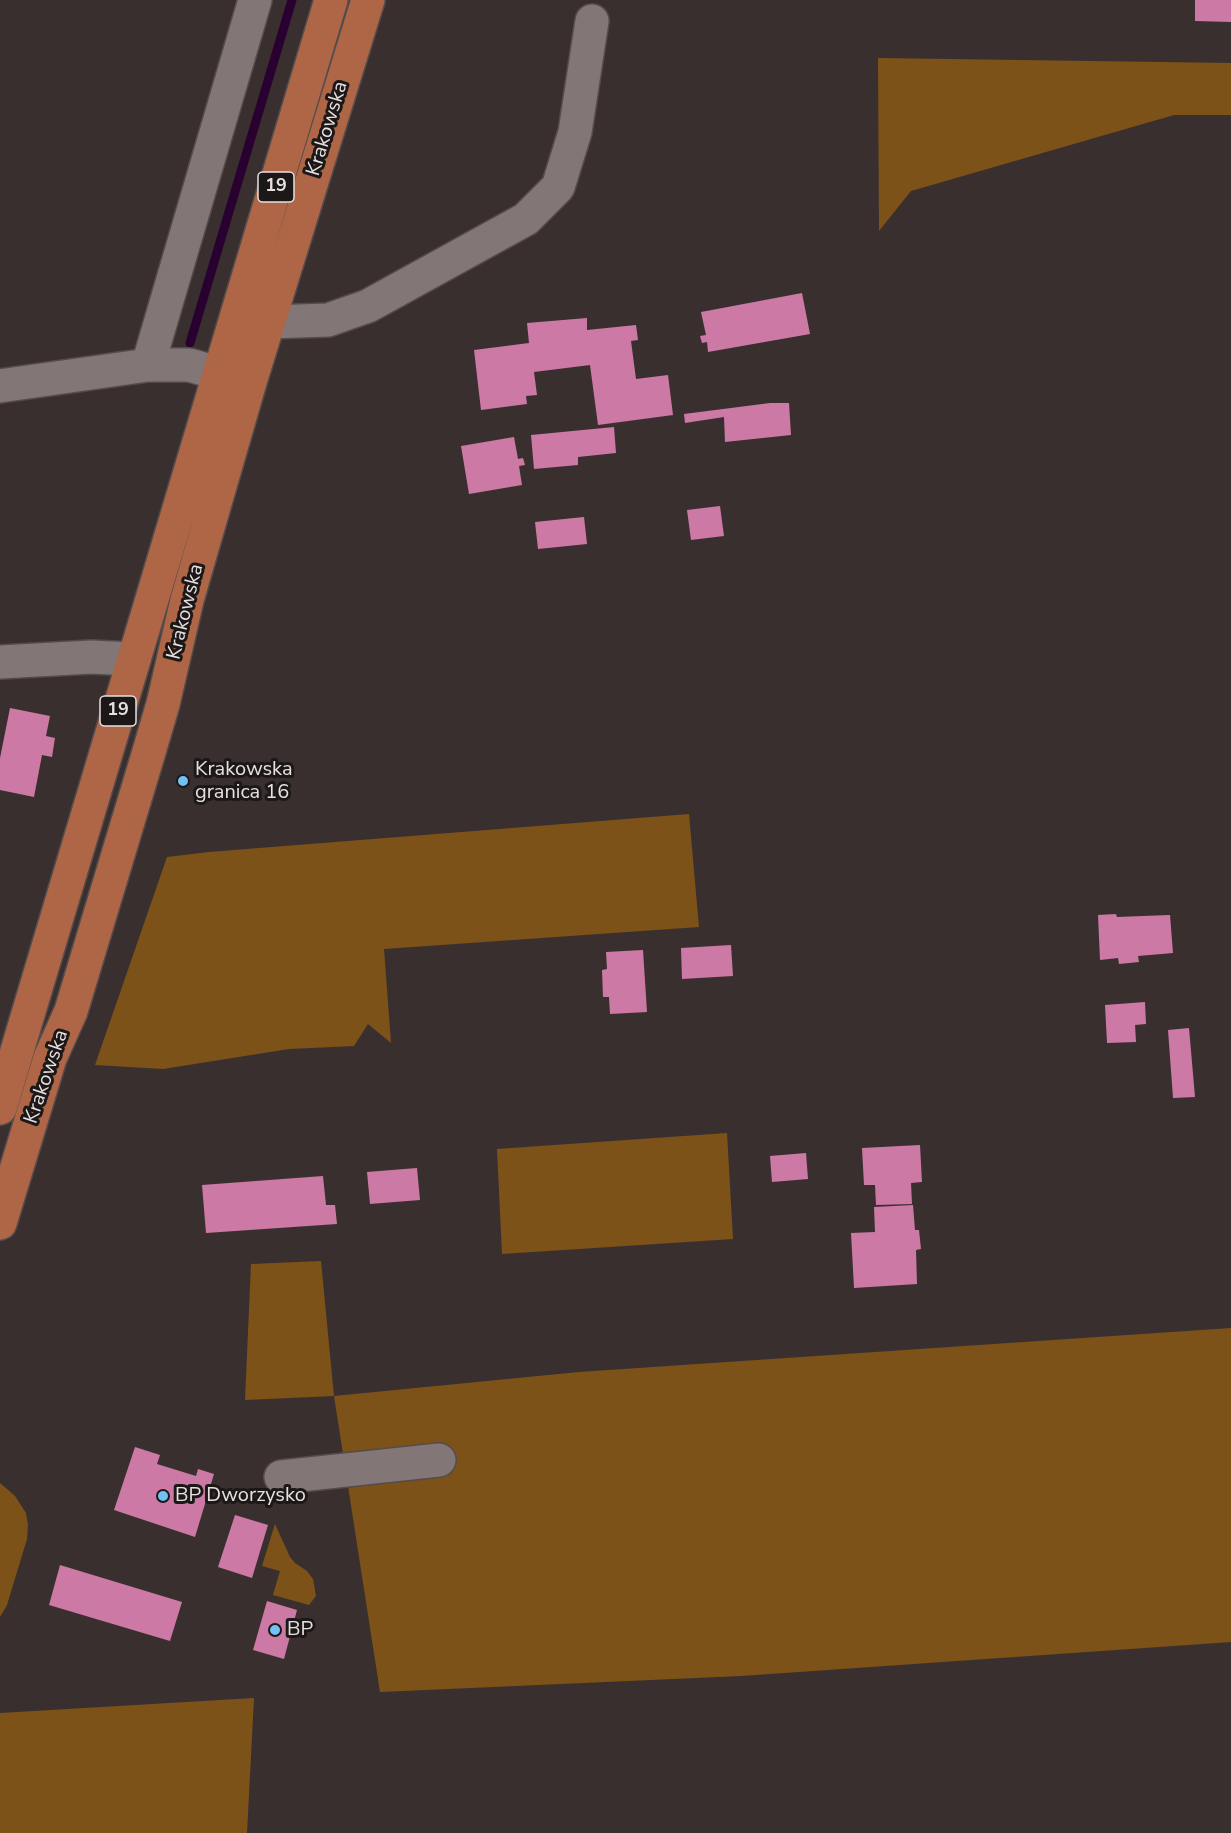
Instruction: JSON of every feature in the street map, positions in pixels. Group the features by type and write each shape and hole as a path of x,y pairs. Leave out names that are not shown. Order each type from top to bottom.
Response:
{"main road":[{"name":"Krakowska","path":"0,1223 50,1058 71,1011 164,704 235,378 331,0"},
{"name":"Krakowska","path":"0,1107 9,1048 134,659 235,378 269,322 368,0"}],"street":[{"path":"138,366 255,0"},
{"path":"269,322 328,320 368,306 526,219 558,187 575,132 592,21"},
{"path":"0,386 138,366 189,365 235,378"},
{"path":"0,662 91,657 134,659"},
{"path":"9,1048 50,1058"},
{"path":"281,1477 439,1460"}],"shaded area":[{"path":"878,58 1231,63 1231,115 1174,115 911,191 879,231"},
{"path":"689,814 699,927 384,949 391,1043 368,1024 354,1046 289,1049 163,1069 95,1065 167,857"},
{"path":"727,1133 733,1239 502,1254 497,1149"},
{"path":"321,1261 334,1396 245,1400 251,1264"},
{"path":"1231,1328 1231,1642 741,1676 380,1692 334,1396 579,1372"},
{"path":"0,1483 15,1496 26,1513 28,1525 27,1539 7,1605 0,1617"},
{"path":"275,1524 290,1557 313,1579 316,1596 309,1605 273,1595 280,1571 262,1566"},
{"path":"254,1698 247,1833 0,1833 0,1713"}],"building":[{"path":"1195,0 1231,0 1231,22 1195,21"},
{"path":"802,293 810,334 708,352 707,342 702,343 700,336 706,335 701,312"},
{"path":"587,318 587,330 636,325 638,340 631,341 636,379 668,375 673,415 598,425 590,365 534,372 537,395 526,396 527,404 481,410 474,350 529,343 527,323"},
{"path":"770,403 789,403 791,435 725,442 724,417 685,423 684,414"},
{"path":"614,427 616,453 578,457 578,465 534,469 531,435"},
{"path":"514,437 518,459 523,458 525,465 519,466 522,485 469,494 461,446"},
{"path":"720,506 724,536 691,540 687,510"},
{"path":"584,517 587,544 538,549 535,522"},
{"path":"10,708 50,716 46,736 55,738 52,757 42,755 34,797 0,790 0,758"},
{"path":"1116,914 1117,917 1170,915 1173,953 1138,956 1139,962 1119,964 1118,958 1100,960 1098,915"},
{"path":"731,945 733,976 682,979 681,948"},
{"path":"643,950 647,1012 610,1014 609,997 603,997 602,970 607,969 606,952"},
{"path":"1145,1002 1146,1024 1135,1025 1136,1042 1107,1043 1105,1005"},
{"path":"1189,1028 1195,1097 1173,1098 1168,1030"},
{"path":"920,1145 922,1182 911,1183 912,1204 876,1205 875,1185 864,1185 862,1148"},
{"path":"806,1153 808,1179 772,1182 770,1156"},
{"path":"417,1168 420,1200 370,1204 367,1172"},
{"path":"323,1176 326,1205 335,1205 337,1224 206,1233 202,1185"},
{"path":"913,1205 915,1230 919,1230 921,1249 916,1250 917,1284 854,1288 851,1233 875,1232 874,1207"},
{"name":"BP Dworzysko","path":"135,1447 160,1455 157,1464 196,1476 198,1469 214,1474 195,1537 114,1510"},
{"path":"235,1515 268,1525 252,1578 218,1567"},
{"path":"60,1565 182,1602 170,1641 49,1605"},
{"name":"BP","path":"267,1601 297,1610 284,1659 253,1650"}],"waterway":[{"path":"190,343 292,0"}],"place":[{"name":"Krakowska granica 16","path":"183,781"},
{"name":"BP Dworzysko","path":"163,1496"},
{"name":"BP","path":"275,1630"}]}
